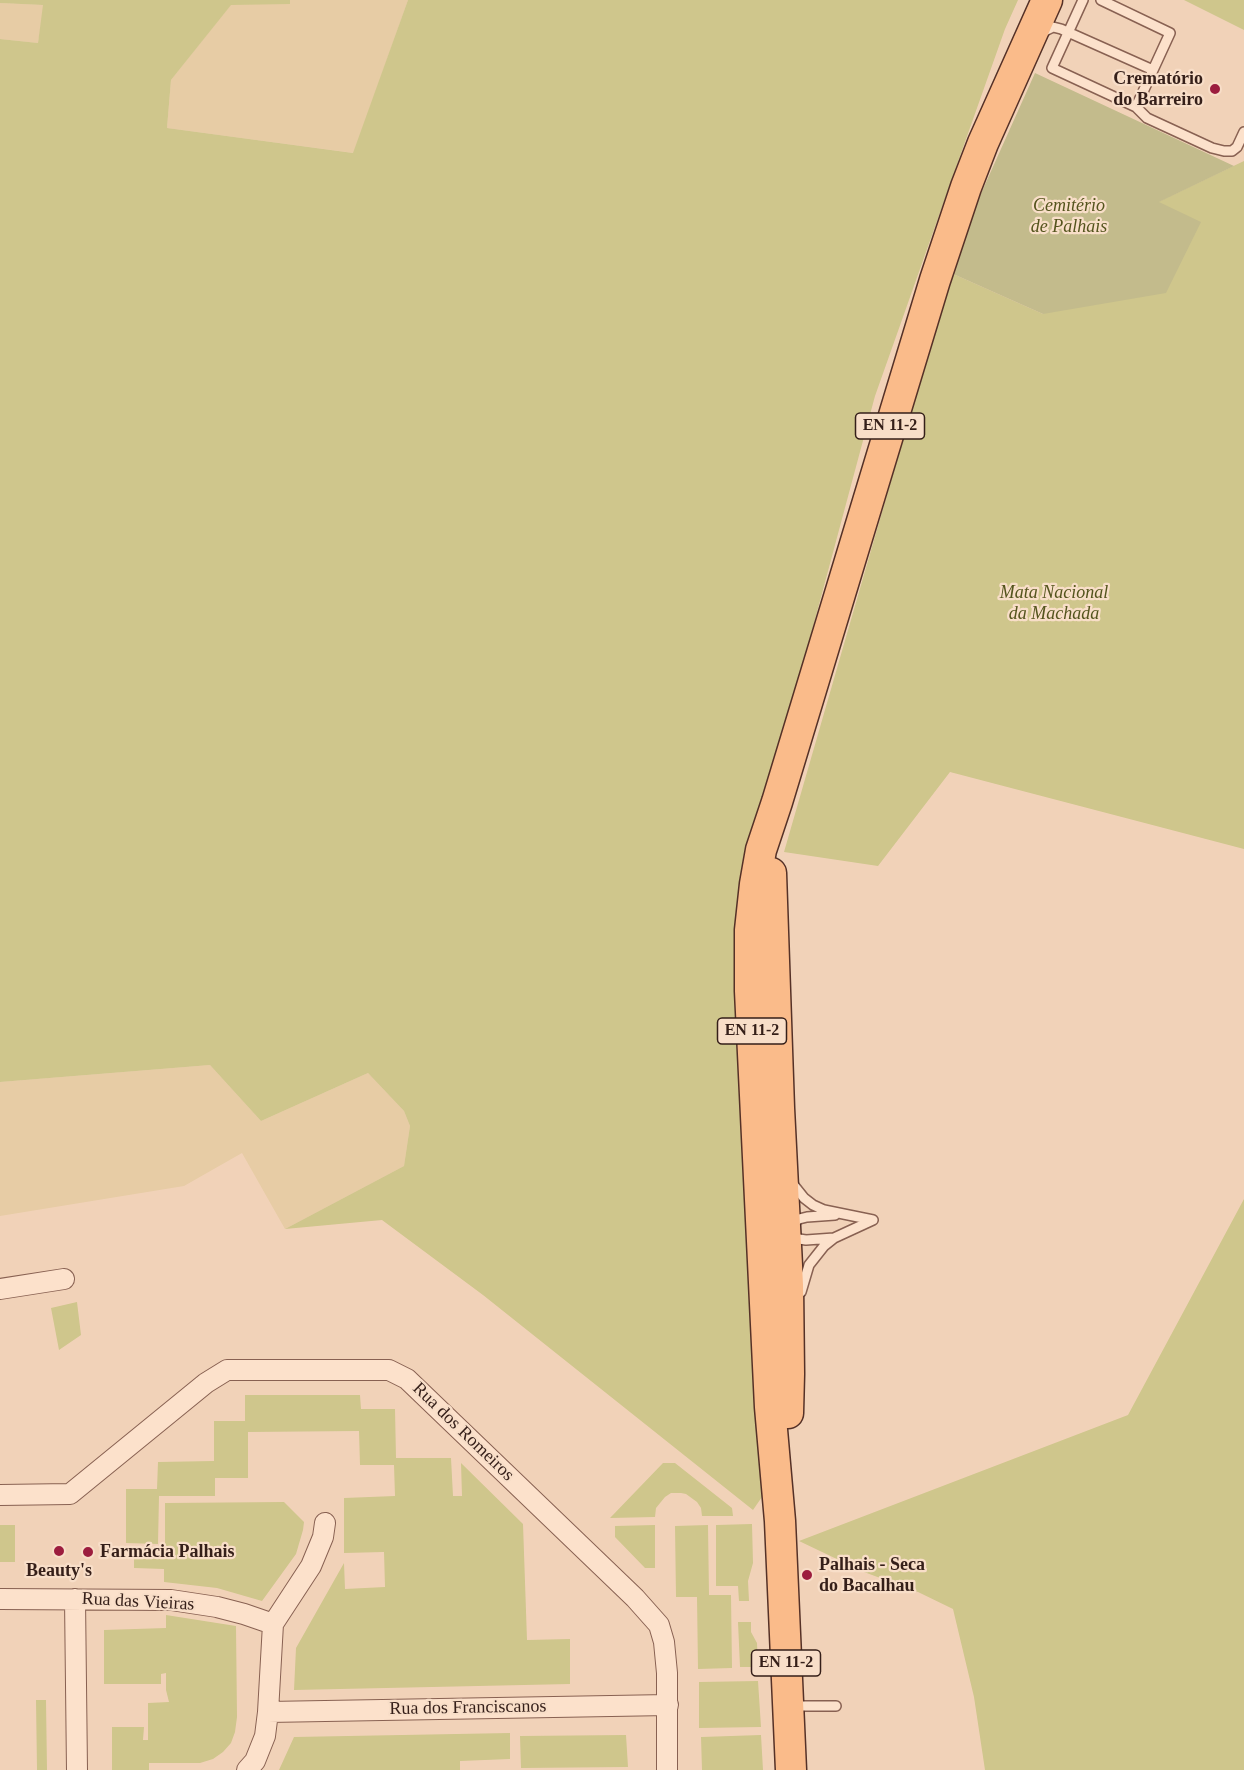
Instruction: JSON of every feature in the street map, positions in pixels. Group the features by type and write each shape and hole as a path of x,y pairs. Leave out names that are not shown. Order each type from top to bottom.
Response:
{"main road":[{"name":"EN 11-2","path":"791,1770 780,1521 770,1407 774,1240 770,1161 750,991 750,930 758,862 966,187 983,142 1047,0"},
{"name":"EN 11-2","path":"770,1161 774,1240 788,1285 789,1374 780,1521"}],"street":[{"path":"0,1289 63,1279"},
{"name":"Rua dos Romeiros","path":"0,1495 70,1494 206,1383 227,1370 389,1370 407,1379 647,1610 658,1625 664,1642 668,1705 668,1770"},
{"path":"247,1770 255,1761 265,1736 273,1624 311,1566 323,1537 325,1523"},
{"name":"Rua das Vieiras","path":"0,1599 171,1600 244,1614 273,1624"},
{"path":"75,1599 77,1770"},
{"name":"Rua dos Franciscanos","path":"268,1712 668,1705"}],"lane":[{"path":"1083,0 1052,68 1136,107 1147,118 1212,148 1232,151 1237,147 1244,132"},
{"path":"1101,0 1170,33 1136,107"},
{"path":"1021,56 1045,31 1053,27 1153,70"},
{"path":"770,1161 770,1199"},
{"path":"770,1161 813,1205 843,1215 873,1220 834,1238 816,1255 805,1274 789,1374"},
{"path":"774,1240 800,1219 843,1215"},
{"path":"774,1240 834,1238"},
{"path":"788,1706 836,1706"}],"shaded area":[{"path":"290,0 408,0 354,153 167,128 171,80 231,4 289,4"},
{"path":"0,3 44,5 38,43 0,39"},
{"path":"210,1065 261,1121 368,1073 404,1111 410,1126 404,1166 285,1229 242,1153 184,1186 0,1216 0,1082"}],"green space":[{"path":"0,0 290,0 290,4 231,5 171,80 167,128 353,153 408,0 1018,0 1005,29 875,396 741,895 764,1494 753,1510 483,1295 382,1220 285,1229 404,1166 410,1126 404,1111 368,1073 261,1121 210,1065 0,1082 0,39 38,43 43,5 0,3"},
{"path":"1184,0 1244,0 1244,30"},
{"name":"Cemitério de Palhais","path":"1035,73 1234,166 1159,202 1201,222 1166,293 1043,314 951,273 966,227"},
{"name":"Mata Nacional da Machada","path":"1244,161 1244,849 950,772 878,866 784,852 951,273 1043,314 1158,202"},
{"path":"1244,1199 1244,1770 985,1770 974,1697 953,1609 918,1592 864,1572 799,1541 1128,1415"},
{"path":"77,1302 81,1335 59,1350 51,1308"},
{"path":"245,1395 360,1395 361,1409 395,1409 396,1458 451,1458 453,1496 462,1496 461,1463 523,1524 527,1640 570,1639 570,1684 294,1690 296,1648 344,1563 345,1589 385,1587 384,1552 344,1553 344,1498 395,1496 394,1465 360,1465 359,1431 248,1432 248,1478 215,1478 215,1496 159,1496 158,1544 126,1543 126,1489 157,1489 158,1462 214,1461 214,1421 245,1421"},
{"path":"663,1463 675,1463 732,1508 733,1516 702,1516 697,1502 686,1494 671,1493 656,1508 655,1517 610,1518"},
{"path":"284,1502 304,1522 303,1530 296,1554 262,1601 217,1588 164,1582 164,1569 134,1568 134,1551 165,1552 165,1503"},
{"path":"752,1524 753,1563 748,1581 749,1601 739,1601 738,1586 716,1586 716,1525"},
{"path":"0,1525 15,1525 15,1562 0,1562"},
{"path":"655,1525 655,1568 645,1568 615,1537 615,1526"},
{"path":"708,1525 709,1595 731,1595 732,1668 698,1669 697,1597 676,1597 675,1526"},
{"path":"166,1615 236,1626 237,1717 235,1732 231,1743 213,1759 200,1763 149,1763 149,1770 112,1770 112,1727 144,1727 143,1740 148,1740 148,1703 169,1702 166,1673 161,1674 161,1684 104,1684 104,1630 166,1628"},
{"path":"738,1622 751,1622 751,1632 757,1643 758,1667 740,1667"},
{"path":"758,1681 761,1727 699,1728 699,1682"},
{"path":"36,1700 46,1700 47,1770 37,1770"},
{"path":"510,1733 510,1759 460,1761 460,1770 279,1770 294,1737"},
{"path":"626,1735 628,1767 521,1768 520,1736"},
{"path":"761,1735 763,1770 702,1770 701,1737"}],"place":[{"name":"Crematório do Barreiro","path":"1215,89"},
{"name":"Beauty's","path":"59,1551"},
{"name":"Farmácia Palhais","path":"88,1552"},
{"name":"Palhais - Seca do Bacalhau","path":"807,1575"}]}
